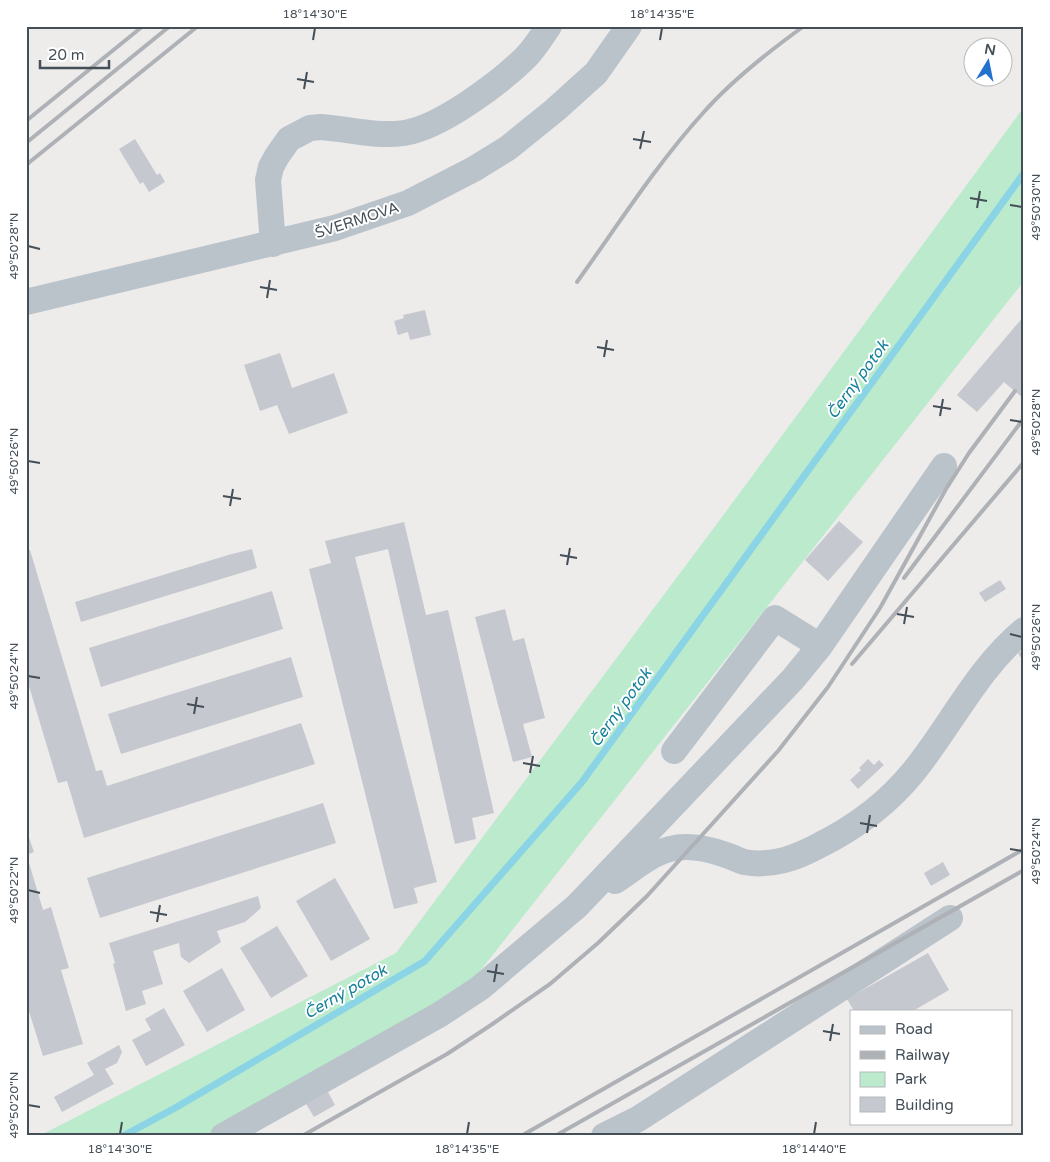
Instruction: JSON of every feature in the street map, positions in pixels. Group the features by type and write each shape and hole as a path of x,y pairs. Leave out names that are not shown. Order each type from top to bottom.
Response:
{"street":[{"path":"273,244 268,180 277,156 289,140 310,128 321,127 387,134 406,133 429,126 488,90 527,56 549,26"},
{"name":"ŠVERMOVA","path":"26,302 335,228 408,203 474,169 508,148 555,110 596,73 629,26"},
{"path":"223,1136 439,1015 472,994 576,906 793,679 820,646 944,466"},
{"path":"674,751 776,618 820,646"},
{"path":"576,906 643,862 671,849 692,847 742,861 762,864 797,856 842,833 862,820 900,788 984,674 1000,654 1024,630"},
{"path":"604,1136 638,1119 950,918"}],"green space":[{"path":"1024,107 1024,281 458,999 222,1136 39,1136 396,953 719,521"}],"building":[{"path":"135,139 157,175 160,173 165,182 149,192 143,182 140,184 119,149"},
{"path":"425,310 431,335 410,340 408,332 398,335 394,321 404,318 403,315"},
{"path":"1024,316 1024,399 1004,382 977,412 957,395"},
{"path":"280,353 292,388 334,373 348,413 289,434 277,405 260,411 244,365"},
{"path":"839,521 863,542 828,581 805,560"},
{"path":"404,522 426,615 448,610 494,813 472,818 476,839 455,844 388,549 355,557 437,882 414,888 418,903 394,909 309,569 331,563 325,541"},
{"path":"252,549 257,568 81,622 75,602"},
{"path":"30,550 96,771 102,770 107,786 301,723 315,764 84,838 67,781 58,783 26,676 26,551"},
{"path":"1000,580 1006,589 985,602 979,593"},
{"path":"272,591 283,629 101,687 89,648"},
{"path":"505,609 513,641 524,638 545,718 523,724 532,757 513,762 475,617"},
{"path":"1024,650 1024,663 1018,653"},
{"path":"291,657 303,697 121,754 108,714"},
{"path":"868,759 874,765 879,760 884,765 858,789 850,780 861,770 859,768"},
{"path":"323,803 336,843 100,918 87,878"},
{"path":"26,829 34,852 26,855"},
{"path":"27,856 43,910 51,907 69,968 61,970 83,1044 43,1056 26,1002 26,980 28,979 26,973"},
{"path":"943,862 950,875 931,886 924,873"},
{"path":"335,878 370,939 331,961 296,901"},
{"path":"258,896 261,908 245,922 217,931 221,942 189,963 181,957 179,943 153,951 163,984 142,991 146,1004 126,1011 109,943"},
{"path":"277,926 308,976 271,998 240,948"},
{"path":"928,953 949,990 915,1010 853,1010 847,999"},
{"path":"222,968 245,1010 207,1032 183,991"},
{"path":"164,1008 185,1045 146,1066 132,1040 151,1030 145,1019"},
{"path":"119,1045 122,1052 117,1063 105,1069 114,1084 62,1112 54,1097 94,1075 87,1063"},
{"path":"328,1092 335,1105 314,1117 306,1104"}],"waterway":[{"name":"Černý potok","path":"123,1136 175,1108 425,961 582,782 1024,173"}],"railway":[{"path":"26,121 143,26"},
{"path":"26,143 170,26"},
{"path":"26,165 198,26"},
{"path":"577,282 653,174 703,113 751,67 804,26"},
{"path":"302,1136 447,1054 550,984 598,943 647,896 778,751 828,687 880,608 946,489 969,453 1015,391"},
{"path":"904,578 1024,418"},
{"path":"852,664 1024,462"},
{"path":"521,1136 1024,849"},
{"path":"555,1136 1024,870"}]}
